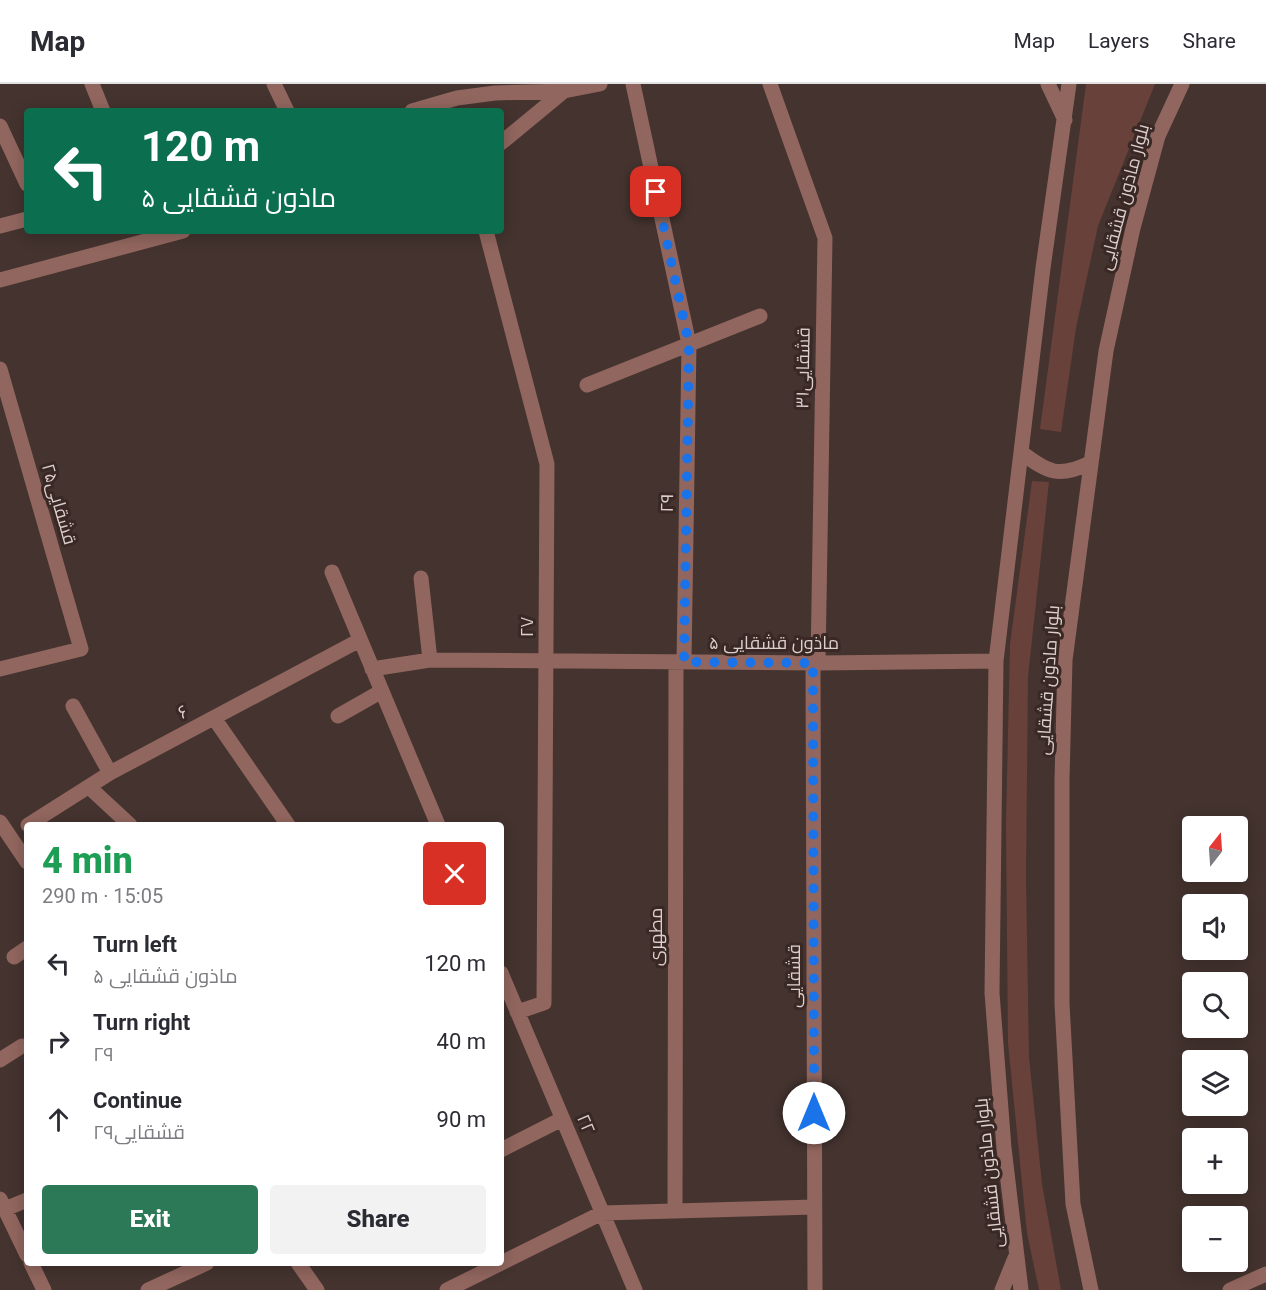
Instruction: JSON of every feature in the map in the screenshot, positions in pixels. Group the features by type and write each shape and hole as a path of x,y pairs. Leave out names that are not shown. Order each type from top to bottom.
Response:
{"street":[{"path":"92,84 102,108"},
{"path":"274,84 286,108"},
{"path":"418,108 454,91 495,93 564,91 600,84"},
{"name":"۲۹","path":"633,84 689,344 680,662"},
{"name":"۳۱قشقایی","path":"770,84 825,238 815,663"},
{"path":"1048,84 1065,120"},
{"name":"بلوار ماذون قشقایی","path":"1021,1290 1004,1148 992,993 996,661 1043,268 1069,84"},
{"name":"بلوار ماذون قشقایی","path":"1091,1290 1073,1204 1062,1004 1062,780 1065,660 1106,351 1133,228 1158,136 1182,84"},
{"path":"504,141 564,91"},
{"path":"0,126 24,178"},
{"path":"0,225 24,220"},
{"path":"0,280 172,234"},
{"name":"۲۷","path":"487,234 547,464 544,1003 511,1010"},
{"path":"587,385 760,316"},
{"name":"قشقایی۲۵","path":"0,369 81,649 0,669"},
{"path":"1021,452 1039,466 1054,471 1072,471 1090,464"},
{"path":"332,572 437,822"},
{"path":"421,578 430,660"},
{"name":"۶","path":"33,822 110,773 360,640"},
{"name":"ماذون قشقایی ۵","path":"372,669 430,660 815,663 996,661"},
{"name":"مطهری","path":"675,1211 680,662"},
{"name":"قشقایی","path":"814,1290 815,663"},
{"path":"338,716 382,691"},
{"path":"73,706 110,773"},
{"path":"214,718 286,822"},
{"path":"89,786 126,822"},
{"path":"0,822 5,838 24,859"},
{"name":"۶","path":"5,838 24,827"},
{"name":"۲۲","path":"504,984 511,1010 562,1119 635,1290"},
{"path":"0,1060 22,1046"},
{"path":"504,1148 562,1119"},
{"path":"24,1200 2,1204 24,1249"},
{"path":"447,1290 467,1286 602,1213 814,1208"},
{"path":"1002,1290 1017,1255"},
{"path":"32,1266 44,1290"},
{"path":"148,1290 178,1284 203,1266"},
{"path":"300,1266 316,1290"},
{"path":"1230,1290 1266,1274"}],"shaded area":[{"path":"1086,84 1155,84 1098,226 1076,328 1061,432 1040,429"},
{"path":"1032,481 1049,482 1028,677 1026,876 1029,1057 1042,1184 1061,1290 1039,1290 1027,1233 1008,1043 1006,824 1010,644"}],"route":[{"path":"656,192 689,344 684,662 813,663 814,1113"}]}
